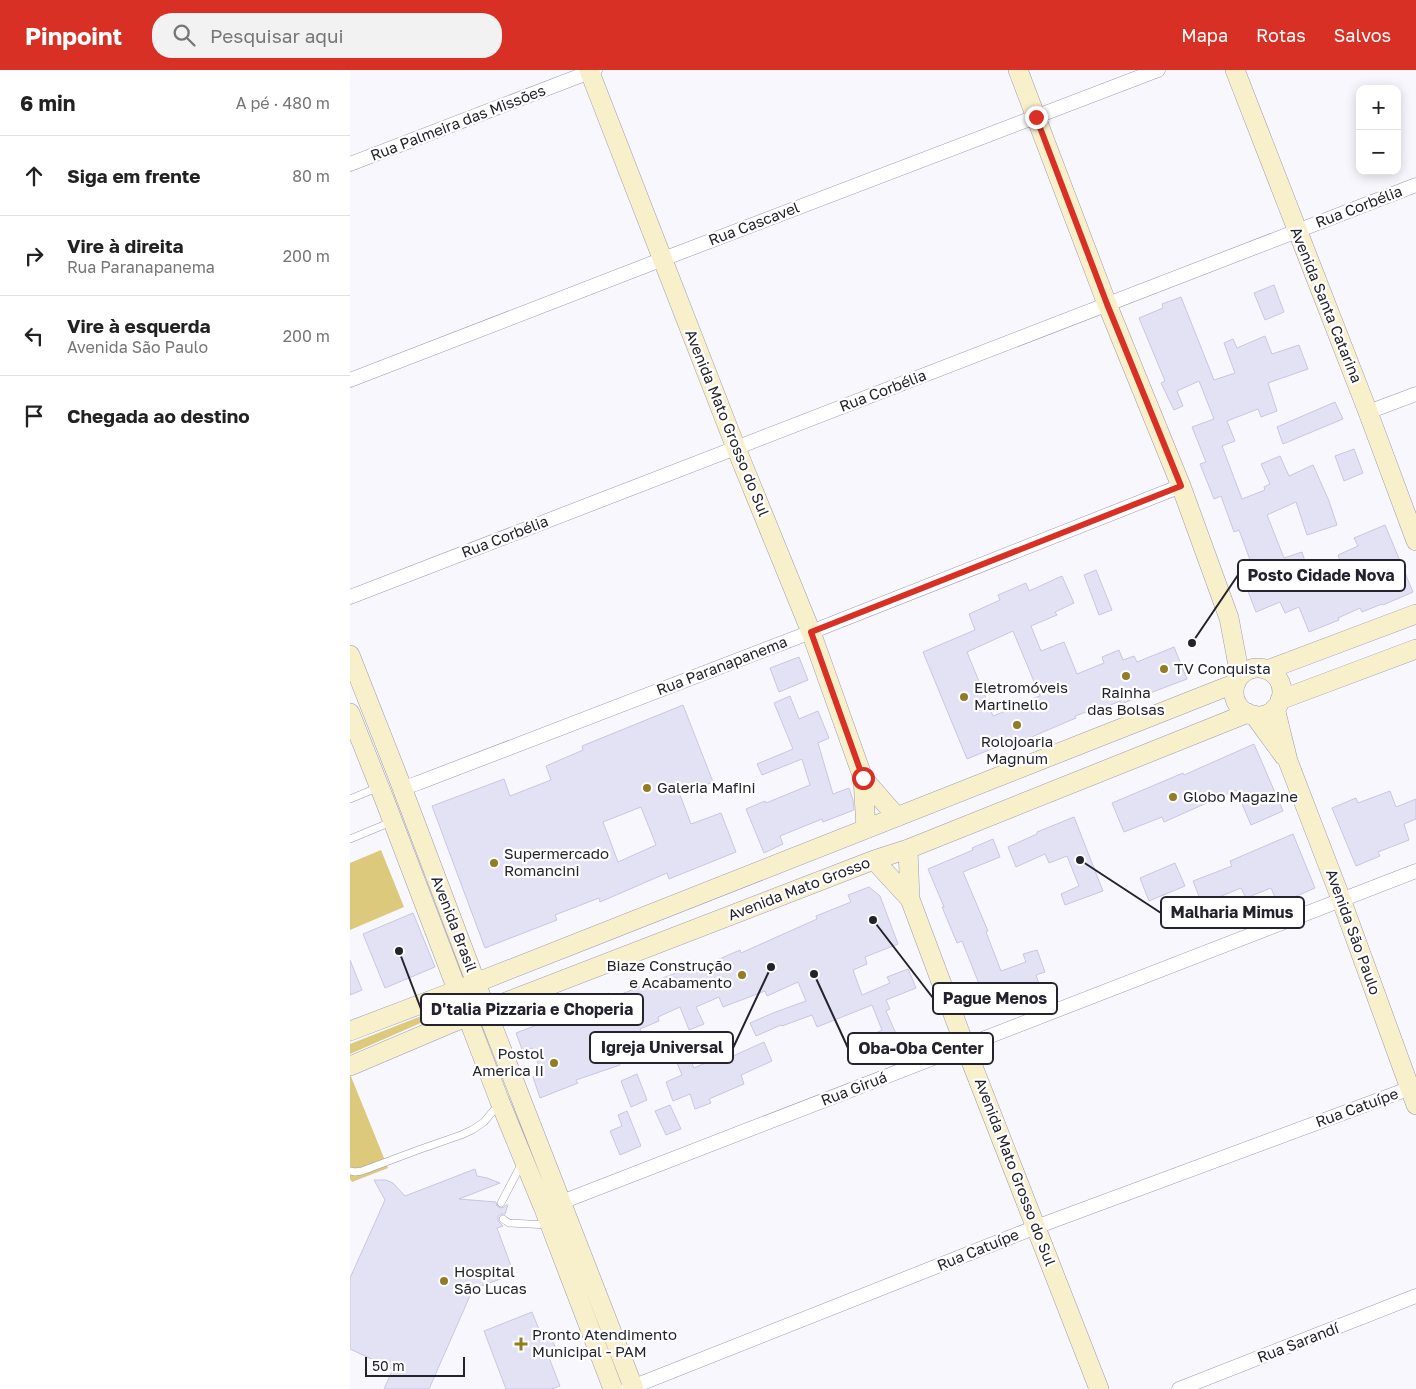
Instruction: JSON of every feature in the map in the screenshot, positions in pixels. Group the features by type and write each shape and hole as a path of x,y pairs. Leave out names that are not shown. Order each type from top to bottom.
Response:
{"street":[{"path":"1018,70 1107,304 1181,486 1229,618 1238,680"},
{"name":"Rua Cascavel","path":"350,380 1158,70"},
{"name":"Avenida Santa Catarina","path":"1234,70 1368,412 1416,541"},
{"name":"Rua Palmeira das Missões","path":"350,164 591,71"},
{"name":"Avenida Mato Grosso do Sul","path":"591,71 736,448 811,632 863,778"},
{"name":"Rua Corbélia","path":"350,597 1416,185"},
{"path":"1368,412 1416,394"},
{"name":"Rua Paranapanema","path":"402,788 811,632 1181,486"},
{"path":"1416,614 1263,669 1250,670 1238,680 1234,690 1237,704 1251,714 1266,714 1278,704 1416,649"},
{"path":"1229,618 1263,669 1273,673 1280,682 1282,694 1278,704"},
{"name":"Avenida Brasil","path":"350,656 486,1010 552,1212 613,1389"},
{"name":"Avenida Mato Grosso","path":"350,1031 897,817 1238,680"},
{"name":"Avenida São Paulo","path":"1278,704 1288,761 1414,1093"},
{"name":"Avenida Brasil","path":"350,713 523,1160 552,1212 631,1388"},
{"name":"Avenida Mato Grosso","path":"350,1066 468,1017 874,860 908,849 1251,714"},
{"name":"Avenida São Paulo","path":"1251,714 1288,761"},
{"path":"863,778 897,817"},
{"path":"863,778 866,829"},
{"path":"908,849 910,899"},
{"path":"874,860 910,899"},
{"name":"Rua Giruá","path":"552,1212 965,1046 1416,871"},
{"name":"Avenida Mato Grosso do Sul","path":"910,899 965,1046 1099,1389"},
{"name":"Rua Catuípe","path":"631,1388 1036,1227 1414,1093"},
{"name":"Rua Sarandí","path":"1179,1389 1416,1296"}],"lane":[{"path":"350,799 380,787"},
{"path":"350,839 392,821"},
{"path":"350,1171 362,1171 472,1130 484,1122 500,1102"},
{"path":"501,1202 523,1160"},
{"path":"503,1219 509,1223 552,1212"}],"shaded area":[{"path":"381,850 404,907 350,930 350,863"},
{"path":"429,1013 432,1018 350,1054 350,1044"},
{"path":"350,1074 388,1168 352,1182 350,1179"}],"building":[{"path":"1274,285 1284,312 1265,320 1254,293"},
{"path":"1181,297 1214,380 1235,373 1224,343 1233,339 1237,348 1265,336 1272,354 1299,345 1308,369 1268,383 1277,411 1261,417 1258,409 1227,421 1235,441 1222,446 1242,499 1265,490 1264,487 1270,484 1261,464 1280,456 1289,476 1313,465 1337,525 1307,535 1296,502 1267,515 1284,558 1302,552 1309,574 1340,561 1338,555 1358,546 1354,538 1385,525 1413,592 1362,612 1360,608 1338,618 1339,620 1309,632 1299,607 1285,613 1280,602 1256,612 1244,581 1256,576 1239,530 1234,532 1221,496 1214,499 1200,464 1206,462 1192,427 1214,419 1199,381 1177,391 1183,406 1174,410 1161,383 1165,381 1139,318 1163,308 1162,304"},
{"path":"1335,402 1343,419 1283,444 1277,427"},
{"path":"1354,449 1363,473 1344,481 1335,456"},
{"path":"1096,570 1112,610 1099,615 1084,575"},
{"path":"1062,576 1074,603 1055,612 1057,615 1031,626 1041,651 1064,642 1077,674 1104,663 1102,657 1119,650 1123,660 1134,656 1137,662 1174,647 1187,679 1121,704 1120,701 1099,710 1097,708 1075,716 1076,718 1008,747 1006,743 967,759 923,652 975,630 969,614 1000,600 998,595 1026,583 1029,591","holes":["1013,631 1040,696 993,716 967,652"]},
{"path":"799,657 808,680 779,692 770,668"},
{"path":"790,696 799,719 818,711 829,738 818,743 833,794 849,788 854,810 823,822 822,819 780,836 783,844 764,853 746,809 810,785 802,759 762,775 757,764 793,749 774,703"},
{"path":"683,705 713,782 680,795 691,824 721,813 736,852 669,879 667,873 600,902 599,898 555,915 557,920 485,948 432,806 504,779 510,796 551,780 546,766 583,750 582,746","holes":["641,807 656,845 618,862 603,822"]},
{"path":"1254,744 1283,811 1251,825 1236,790 1164,822 1162,817 1124,832 1112,803 1183,773 1184,775"},
{"path":"1390,791 1396,807 1416,799 1416,819 1404,824 1409,840 1378,852 1380,856 1356,866 1332,808 1356,798 1358,803"},
{"path":"1074,817 1103,891 1065,905 1061,894 1079,886 1067,856 1049,863 1045,854 1016,867 1008,847 1037,834 1037,832"},
{"path":"1293,834 1315,888 1278,904 1271,888 1246,898 1241,888 1202,904 1193,881 1232,866 1230,861"},
{"path":"993,839 1000,857 963,872 988,931 986,932 1001,971 1026,962 1023,954 1037,950 1045,972 1036,975 1039,984 1007,996 1009,1000 979,1012 969,988 979,984 962,941 957,943 928,869 973,850 972,848"},
{"path":"1175,863 1185,886 1149,901 1140,878"},
{"path":"869,887 880,896 898,944 865,957 867,964 853,970 862,995 890,983 887,977 908,969 916,988 886,1000 890,1009 886,1011 902,1047 886,1055 876,1033 882,1030 872,1005 817,1027 812,1015 781,1025 756,1036 750,1023 806,1001 798,982 767,996 765,991 723,1007 719,997 696,1007 704,1024 689,1030 680,1007 658,1017 659,1021 640,1029 648,1048 619,1061 620,1065 576,1080 578,1083 540,1098 533,1077 542,1074 532,1048 523,1052 516,1033 555,1018 554,1013 609,993 611,998 702,963 703,966 740,950 741,953 817,919 816,916 851,902 848,895"},
{"path":"413,913 435,967 385,988 363,934"},
{"path":"350,960 362,990 350,995"},
{"path":"764,1042 772,1061 741,1075 744,1084 709,1099 711,1103 695,1109 690,1094 673,1101 666,1082 682,1075 675,1058 687,1053 694,1068 731,1052 733,1056"},
{"path":"637,1074 647,1100 631,1107 621,1081"},
{"path":"670,1105 681,1129 666,1135 655,1111"},
{"path":"627,1111 641,1146 620,1155 610,1131 622,1126 618,1115"},
{"name":"Hospital São Lucas","path":"475,1169 477,1176 500,1183 459,1199 496,1202 497,1206 501,1208 508,1205 505,1214 498,1216 498,1221 503,1226 497,1228 514,1274 473,1289 429,1389 384,1389 393,1369 350,1349 350,1278 385,1200 374,1180 386,1180 393,1183 405,1196"},
{"name":"Pronto Atendimento Municipal - PAM","path":"532,1312 542,1337 550,1334 557,1352 548,1355 560,1386 552,1389 506,1389 484,1331"}],"place":[{"name":"Posto Cidade Nova","path":"1192,643"},
{"name":"TV Conquista","path":"1164,669"},
{"name":"Rainha das Bolsas","path":"1126,676"},
{"name":"Eletromóveis Martinello","path":"964,697"},
{"name":"Rolojoaria Magnum","path":"1017,725"},
{"name":"Galeria Mafini","path":"647,788"},
{"name":"Globo Magazine","path":"1173,797"},
{"name":"Malharia Mimus","path":"1080,860"},
{"name":"Supermercado Romancini","path":"494,863"},
{"name":"Pague Menos","path":"873,920"},
{"name":"D'talia Pizzaria e Choperia","path":"399,951"},
{"name":"Igreja Universal","path":"771,967"},
{"name":"Oba-Oba Center","path":"814,974"},
{"name":"Biaze Construção e Acabamento","path":"742,975"},
{"name":"Postol America II","path":"554,1063"},
{"name":"Hospital São Lucas","path":"444,1281"},
{"name":"Pronto Atendimento Municipal - PAM","path":"521,1344"}],"route":[{"path":"863,778 811,632 1181,486 1107,304 1036,117"}]}
